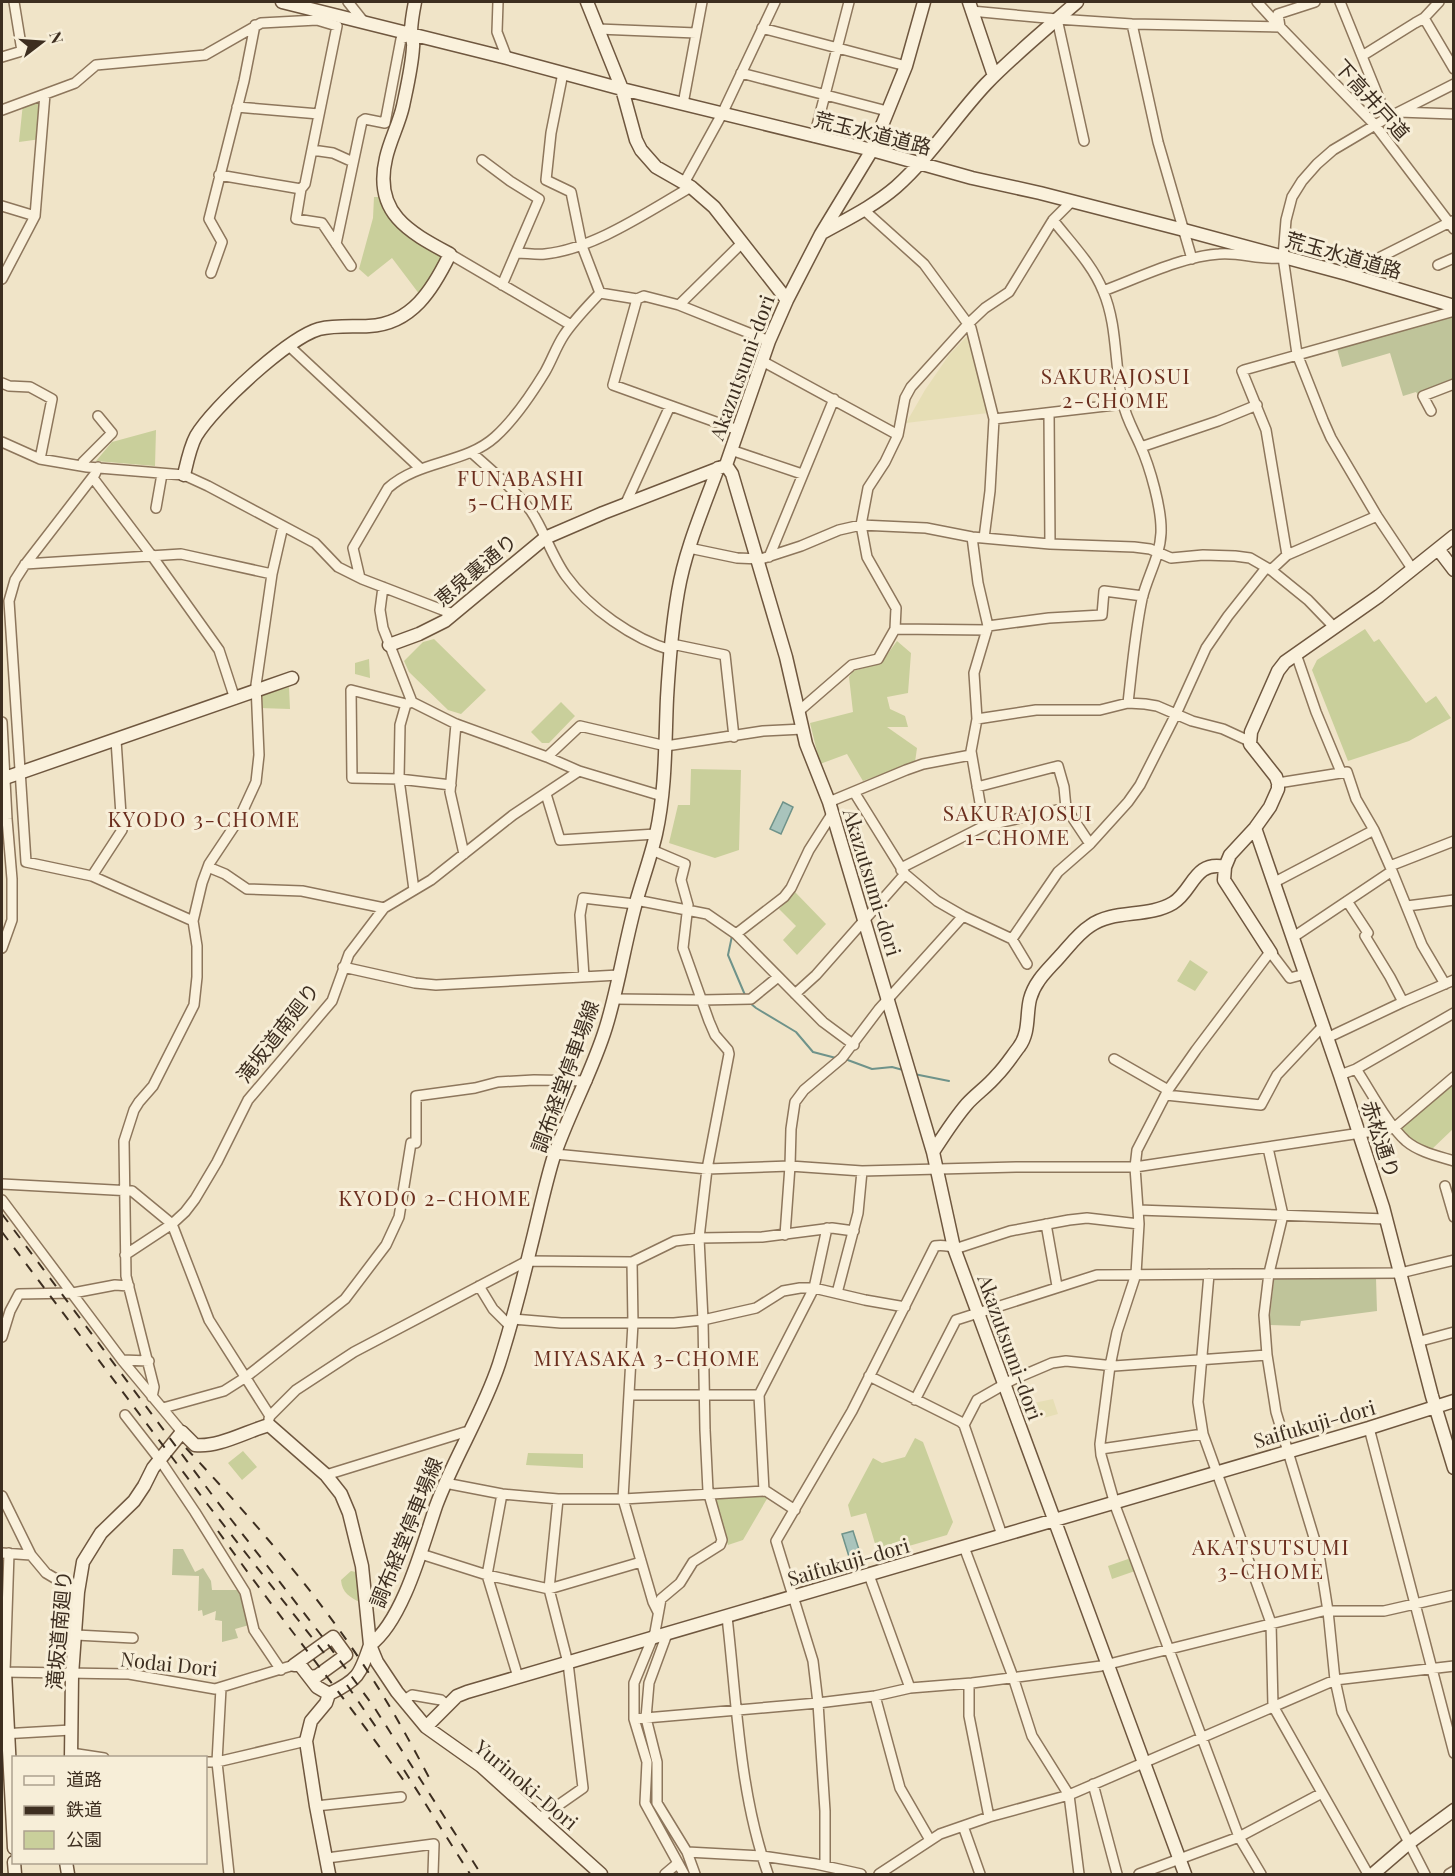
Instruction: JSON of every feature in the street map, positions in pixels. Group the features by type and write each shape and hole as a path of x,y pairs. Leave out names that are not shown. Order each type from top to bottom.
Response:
{"street":[{"path":"2,57 22,51 14,2"},
{"name":"荒玉水道道路","path":"282,2 318,16 338,21 364,22 1184,230 1347,274 1454,306"},
{"path":"348,2 364,22"},
{"path":"415,2 411,34 414,45 403,108 386,157 383,178 386,197 392,212 406,228 571,325"},
{"path":"498,2 497,32 507,58"},
{"path":"587,2 622,89 641,150 657,167 687,185 714,207 787,300"},
{"path":"683,104 702,2"},
{"path":"517,253 544,255 582,246 615,230 687,185 775,2"},
{"path":"814,137 849,2"},
{"path":"822,234 872,150 906,66 924,2"},
{"path":"822,234 864,210 895,188 919,164 994,76 1077,2"},
{"name":"下高井戸道","path":"1257,2 1376,125 1452,224"},
{"path":"994,76 970,6 1057,19 1132,24 1280,27 1278,14 1314,2"},
{"path":"1340,2 1387,118"},
{"path":"1362,56 1424,18 1438,2"},
{"path":"2,110 75,83 96,65 205,55 266,22 318,16"},
{"path":"1424,18 1454,69"},
{"path":"1057,19 1084,141"},
{"path":"338,21 296,219 322,223 351,266"},
{"path":"1132,24 1158,139 1192,258"},
{"path":"211,273 222,242 209,219 255,26"},
{"path":"762,28 906,66"},
{"path":"598,29 696,33"},
{"path":"336,244 362,121 365,119 386,123 401,39 411,34"},
{"path":"563,73 551,133 546,180 571,192 582,246 600,293"},
{"path":"741,73 887,111"},
{"path":"1413,570 1377,516 1331,438 1297,354 1283,257 1286,220 1292,197 1302,181 1333,150 1387,118 1454,84"},
{"path":"2,279 4,268 35,216 45,94"},
{"path":"237,107 319,114"},
{"path":"1399,112 1454,114"},
{"path":"312,150 333,153 353,162"},
{"path":"482,160 539,199 502,285"},
{"path":"219,175 302,189"},
{"path":"799,711 852,665 878,659 895,629 896,608 867,557 861,525 868,488 877,476 898,435 904,398 911,387 968,324 985,308 1009,292 1053,220 1071,202"},
{"path":"2,206 35,216"},
{"path":"864,210 924,264 971,328 994,420 990,491 984,538"},
{"path":"1053,220 1085,261 1103,291 1112,324 1117,375 1123,404 1129,423 1141,447 1157,502 1161,533 1158,554 1143,596 1138,619 1128,703"},
{"path":"1347,274 1452,224"},
{"name":"Akazutsumi-dori","path":"822,234 787,300 769,341 731,450 722,467 732,474 763,558 802,729 811,760 831,808 933,1152 954,1248 1185,1875"},
{"path":"680,305 743,242"},
{"path":"1103,291 1192,258 1221,253 1266,259 1283,257"},
{"path":"184,475 195,438 205,422 288,345 320,329 382,325 392,322 408,313 423,300 450,254"},
{"path":"1438,265 1454,258"},
{"path":"600,293 637,299 644,296 680,305 769,341"},
{"path":"360,578 353,548 388,488 421,469 465,456 494,439 512,419 537,384 571,325 600,293"},
{"path":"637,299 613,385 738,430"},
{"path":"1287,555 1266,430 1242,371 1454,311"},
{"path":"288,345 421,469"},
{"path":"762,361 898,435"},
{"path":"2,383 9,386 30,387 52,399 40,459"},
{"path":"1431,411 1423,396 1454,384"},
{"path":"763,558 834,399"},
{"path":"994,420 1123,404"},
{"path":"1141,447 1257,405"},
{"path":"625,505 670,406"},
{"path":"1049,413 1050,544"},
{"path":"82,466 83,462 112,433 98,416"},
{"path":"2,442 40,459 82,466 184,475 315,543 338,567 360,578 453,614"},
{"path":"731,450 802,474"},
{"path":"471,452 532,512 566,576 587,599 613,621 638,636 671,647 725,656 734,736"},
{"path":"98,467 93,478 25,564 15,580 9,601 26,862 92,876 193,921"},
{"name":"恵泉裏通り","path":"390,645 428,631 453,614 545,538 722,467"},
{"name":"調布経堂停車場線","path":"370,1645 377,1639 395,1613 422,1554 445,1483 492,1382 512,1323 555,1154 576,1100 587,1081 607,1025 636,902 656,834 662,796 667,697 678,594 690,548 722,467"},
{"path":"156,508 162,474"},
{"path":"93,478 219,650 235,699"},
{"path":"1012,939 1058,872 1090,844 1128,802 1140,785 1206,648 1228,616 1269,569 1287,555 1377,516"},
{"path":"152,1398 154,1387 129,1286 125,1256 124,1141 134,1110 153,1086 194,1005 197,966 193,921 202,883 208,867 239,819 256,782 259,755 256,692 272,574 283,525"},
{"path":"690,548 737,558 763,558 801,546 839,530 861,525 926,528 972,537 1050,544 1134,547 1150,549 1171,558 1203,555 1235,556 1250,558 1269,569 1308,600 1335,628"},
{"path":"1249,741 1278,671 1296,654 1413,570 1454,536"},
{"path":"972,537 987,628 974,673 977,719 971,755 984,826"},
{"path":"1438,549 1454,570"},
{"path":"25,564 181,554 272,574"},
{"path":"383,587 380,610 383,628 409,703 400,725 399,779 414,890"},
{"path":"895,629 987,628 1048,618 1102,615 1104,591 1143,596"},
{"path":"1296,654 1316,712 1341,772"},
{"path":"3,778 292,678"},
{"path":"451,785 399,779 352,778 351,690 409,703 456,724 579,771 662,796"},
{"path":"977,719 1036,710 1100,710 1128,703 1157,706 1192,721 1223,729 1249,741 1273,772 1278,789 1270,807 1255,828 1230,855 1225,867 1224,880 1290,978 1305,974"},
{"path":"2,722 3,778 12,879 12,920 2,948"},
{"path":"456,724 450,792 464,854"},
{"path":"547,757 580,726 666,746 763,731 802,729"},
{"path":"92,876 122,830 116,740"},
{"path":"736,934 784,897 791,888 831,808 859,788 881,779 923,764 971,755"},
{"path":"977,786 1058,766 1064,787 1066,808 1090,844"},
{"name":"滝坂道南廻り","path":"125,1256 171,1224 195,1199 217,1162 248,1100 332,1000 349,954 384,908 431,880 513,815 579,771"},
{"path":"1114,1059 1167,1092 1261,1105 1277,1075 1325,1032 1449,982 1422,945 1374,830 1356,799 1347,772 1278,783"},
{"path":"854,792 903,872 937,901 1012,939 1027,964"},
{"path":"546,794 560,840 656,834"},
{"path":"795,993 816,975 864,921 903,872 905,866 984,826 1066,808"},
{"name":"赤松通り","path":"1255,828 1360,1134 1454,1468"},
{"path":"1273,883 1374,830"},
{"path":"1292,938 1347,902 1391,868 1454,841"},
{"path":"652,850 685,864 681,880 688,905 682,948 716,1035 729,1054 707,1169 699,1238 703,1320 703,1396 709,1494 722,1540 720,1545 693,1562 680,1583 664,1595 658,1612 655,1632 634,1683 634,1719 647,1762 645,1803 684,1875"},
{"path":"933,1152 955,1119 996,1076 1021,1044 1028,1023 1027,1012 1030,996 1036,984 1045,971 1081,933 1095,922 1106,918 1160,909 1174,902 1198,873 1215,865 1225,867"},
{"path":"208,867 225,874 247,889 302,891 384,908"},
{"path":"584,977 580,915 583,898 636,902 707,914 736,934 823,1022 854,1045"},
{"path":"1407,906 1454,900"},
{"path":"1347,902 1368,933 1365,936 1403,1002"},
{"path":"2,916 12,920"},
{"path":"784,1234 795,1102 804,1090 839,1061 854,1045 887,999 963,916"},
{"path":"1261,1875 1239,1837 1114,1502 1101,1449 1101,1429 1117,1332 1136,1274 1137,1150 1167,1092 1196,1050 1271,953"},
{"path":"343,967 415,983 436,985 619,975"},
{"path":"614,999 746,999 778,977"},
{"path":"1340,1076 1454,1013"},
{"path":"1356,1068 1394,1128 1407,1142 1428,1153 1454,1161"},
{"path":"555,1154 707,1169 790,1167 862,1171 1136,1167 1394,1128 1454,1077"},
{"path":"163,1408 224,1391 246,1377 345,1299 386,1245 399,1217 411,1143 416,1143 416,1096 475,1088 498,1082 587,1081"},
{"path":"1268,1148 1283,1215 1269,1273 1264,1315 1274,1405 1319,1554 1335,1680 1342,1712 1425,1875"},
{"path":"837,1293 854,1231 862,1171"},
{"path":"2,1184 125,1189 132,1191 171,1224 209,1320 246,1377 269,1420 326,1475 341,1494 363,1574 370,1645 377,1662 404,1701 426,1727"},
{"path":"1445,1186 1454,1217"},
{"path":"2,1200 152,1398 195,1445 202,1446 237,1436 269,1420 296,1390 354,1352 527,1261 632,1262 675,1241 784,1234 827,1228 854,1231"},
{"path":"1138,1210 1386,1220"},
{"path":"820,1868 825,1811 813,1661 776,1541 852,1411 935,1246 945,1244 954,1248 961,1247 1010,1231 1087,1218 1138,1224"},
{"path":"1046,1224 1057,1286"},
{"path":"764,1491 759,1395 814,1288 827,1228"},
{"path":"915,1400 956,1320 1090,1276 1400,1273 1454,1260"},
{"path":"632,1262 633,1323 623,1499 653,1602 658,1612"},
{"path":"1209,1274 1198,1401 1203,1434 1271,1623 1273,1706 1371,1875 1454,1810"},
{"path":"2,1337 6,1309 19,1294 73,1293 115,1284 129,1286"},
{"path":"479,1286 493,1309 512,1323 674,1323 703,1320 756,1308 783,1291 800,1288 814,1288 904,1307"},
{"path":"1418,1342 1454,1332"},
{"path":"963,1425 977,1400 1004,1384 1052,1363 1066,1361 1110,1366 1267,1354"},
{"path":"122,1360 149,1361"},
{"path":"869,1376 961,1422 1002,1535"},
{"path":"629,1395 759,1395"},
{"name":"Saifukuji-dori","path":"426,1727 457,1696 1454,1401"},
{"path":"125,1415 160,1460 245,1592 254,1630 280,1670"},
{"path":"1369,1428 1454,1753"},
{"name":"滝坂道南廻り","path":"71,1755 72,1674 78,1592 83,1562 101,1533 134,1501 160,1460 182,1432"},
{"path":"326,1475 465,1432 469,1433"},
{"path":"1101,1449 1203,1434"},
{"path":"445,1483 502,1494 558,1499 623,1499 764,1491 795,1510"},
{"path":"502,1494 487,1575 518,1677"},
{"path":"2,1496 32,1555 46,1573 78,1592"},
{"path":"540,1818 583,1788 568,1663 549,1589 558,1499"},
{"path":"964,1547 1013,1677 1032,1736 1069,1795 1079,1875"},
{"path":"12,1832 3,1672 5,1553 32,1555"},
{"path":"422,1554 487,1575 549,1589 641,1562"},
{"path":"869,1575 910,1688"},
{"path":"634,1719 818,1703 874,1696 910,1688 969,1684 1106,1664 1323,1611 1384,1611 1454,1594"},
{"path":"727,1617 744,1775 768,1875"},
{"path":"667,1634 649,1683 646,1718 657,1762 657,1803 687,1852 695,1875"},
{"path":"76,1635 133,1638"},
{"path":"294,1665 333,1637 346,1655 317,1676 310,1677"},
{"path":"329,1875 306,1740 311,1721 326,1703 329,1694 349,1685 361,1671 370,1645"},
{"path":"294,1665 300,1665 317,1687 329,1694"},
{"name":"Nodai Dori","path":"3,1672 129,1674 215,1689 294,1665"},
{"path":"879,1875 940,1834 989,1817 1069,1795 1335,1680 1454,1666"},
{"path":"969,1684 969,1716 989,1817"},
{"path":"221,1688 217,1762 229,1875"},
{"path":"404,1701 412,1695 441,1700 447,1705"},
{"path":"874,1696 900,1788 930,1840"},
{"name":"Yurinoki-Dori","path":"426,1727 480,1766 601,1875"},
{"path":"5,1734 71,1730"},
{"path":"207,1762 217,1762 306,1740"},
{"path":"1093,1784 1117,1875"},
{"path":"1139,1875 1239,1837 1322,1793"},
{"path":"316,1806 401,1797"},
{"path":"963,1826 980,1875"},
{"path":"327,1858 434,1844 433,1875"},
{"path":"687,1852 762,1856 861,1875"},
{"path":"665,1875 678,1863"},
{"path":"1449,1875 1454,1871"}],"shaded area":[{"path":"968,335 988,413 906,423 949,355"},
{"path":"1053,1399 1058,1414 1025,1423 1019,1406"}],"green space":[{"path":"44,95 41,139 19,142 23,103"},
{"path":"374,197 384,197 391,212 449,255 423,299 392,258 368,277 359,269 373,218"},
{"path":"1454,316 1453,382 1418,395 1416,392 1403,396 1390,353 1342,367 1336,345"},
{"path":"156,430 155,466 96,461 112,442"},
{"path":"1365,629 1374,642 1379,639 1426,703 1436,696 1451,718 1409,741 1348,761 1312,670 1317,660"},
{"path":"434,639 486,690 461,714 448,710 409,672 404,661 423,642"},
{"path":"897,641 911,653 908,693 887,697 890,709 905,716 908,727 887,727 917,748 915,762 863,781 847,754 820,764 810,723 853,712 849,677 853,671 881,663"},
{"path":"369,659 370,678 355,674 355,663"},
{"path":"289,687 290,709 259,708 259,699 262,695"},
{"path":"561,702 575,716 549,743 542,743 531,732"},
{"path":"691,769 741,770 739,850 715,858 669,843 678,805 690,805"},
{"path":"795,892 826,924 797,955 783,940 796,926 779,909"},
{"path":"1190,960 1208,972 1195,991 1177,981"},
{"path":"1453,1079 1453,1129 1431,1150 1409,1140 1397,1128"},
{"path":"1376,1278 1377,1311 1301,1321 1300,1326 1269,1325 1274,1279"},
{"path":"915,1438 923,1442 953,1522 947,1535 881,1554 879,1547 876,1547 866,1513 851,1517 848,1505 873,1458 882,1463 905,1457"},
{"path":"243,1451 257,1467 242,1480 228,1463"},
{"path":"528,1453 583,1454 583,1468 526,1465"},
{"path":"762,1493 768,1497 743,1540 728,1545 713,1500 716,1497"},
{"path":"173,1549 183,1549 195,1572 203,1568 211,1581 212,1590 240,1590 249,1625 235,1629 238,1638 222,1642 222,1621 215,1620 216,1611 203,1616 202,1610 198,1611 199,1576 172,1575"},
{"path":"1131,1558 1135,1571 1112,1579 1108,1566"},
{"path":"351,1571 356,1572 359,1576 361,1603 347,1594 343,1588 341,1580"}],"water":[{"path":"783,802 793,807 781,834 770,829"},
{"path":"853,1531 862,1559 851,1563 842,1534"}],"waterway":[{"path":"732,936 728,955 745,995"},
{"path":"750,1003 796,1032 813,1052 836,1058"},
{"path":"845,1059 872,1069 892,1067 903,1070"},
{"path":"914,1074 949,1081"}],"railway":[{"path":"2,1214 374,1707 481,1874"},
{"path":"2,1232 208,1505 328,1658"},
{"path":"186,1448 308,1588 352,1647 404,1731 433,1785"},
{"path":"218,1531 404,1781"},
{"path":"347,1685 378,1730"},
{"path":"404,1770 470,1874"}],"district":[{"name":"SAKURAJOSUI 2-CHOME","path":"1116,387"},
{"name":"FUNABASHI 5-CHOME","path":"521,489"},
{"name":"KYODO 3-CHOME","path":"204,818"},
{"name":"SAKURAJOSUI 1-CHOME","path":"1018,824"},
{"name":"KYODO 2-CHOME","path":"435,1197"},
{"name":"MIYASAKA 3-CHOME","path":"647,1357"},
{"name":"AKATSUTSUMI 3-CHOME","path":"1271,1558"}]}
